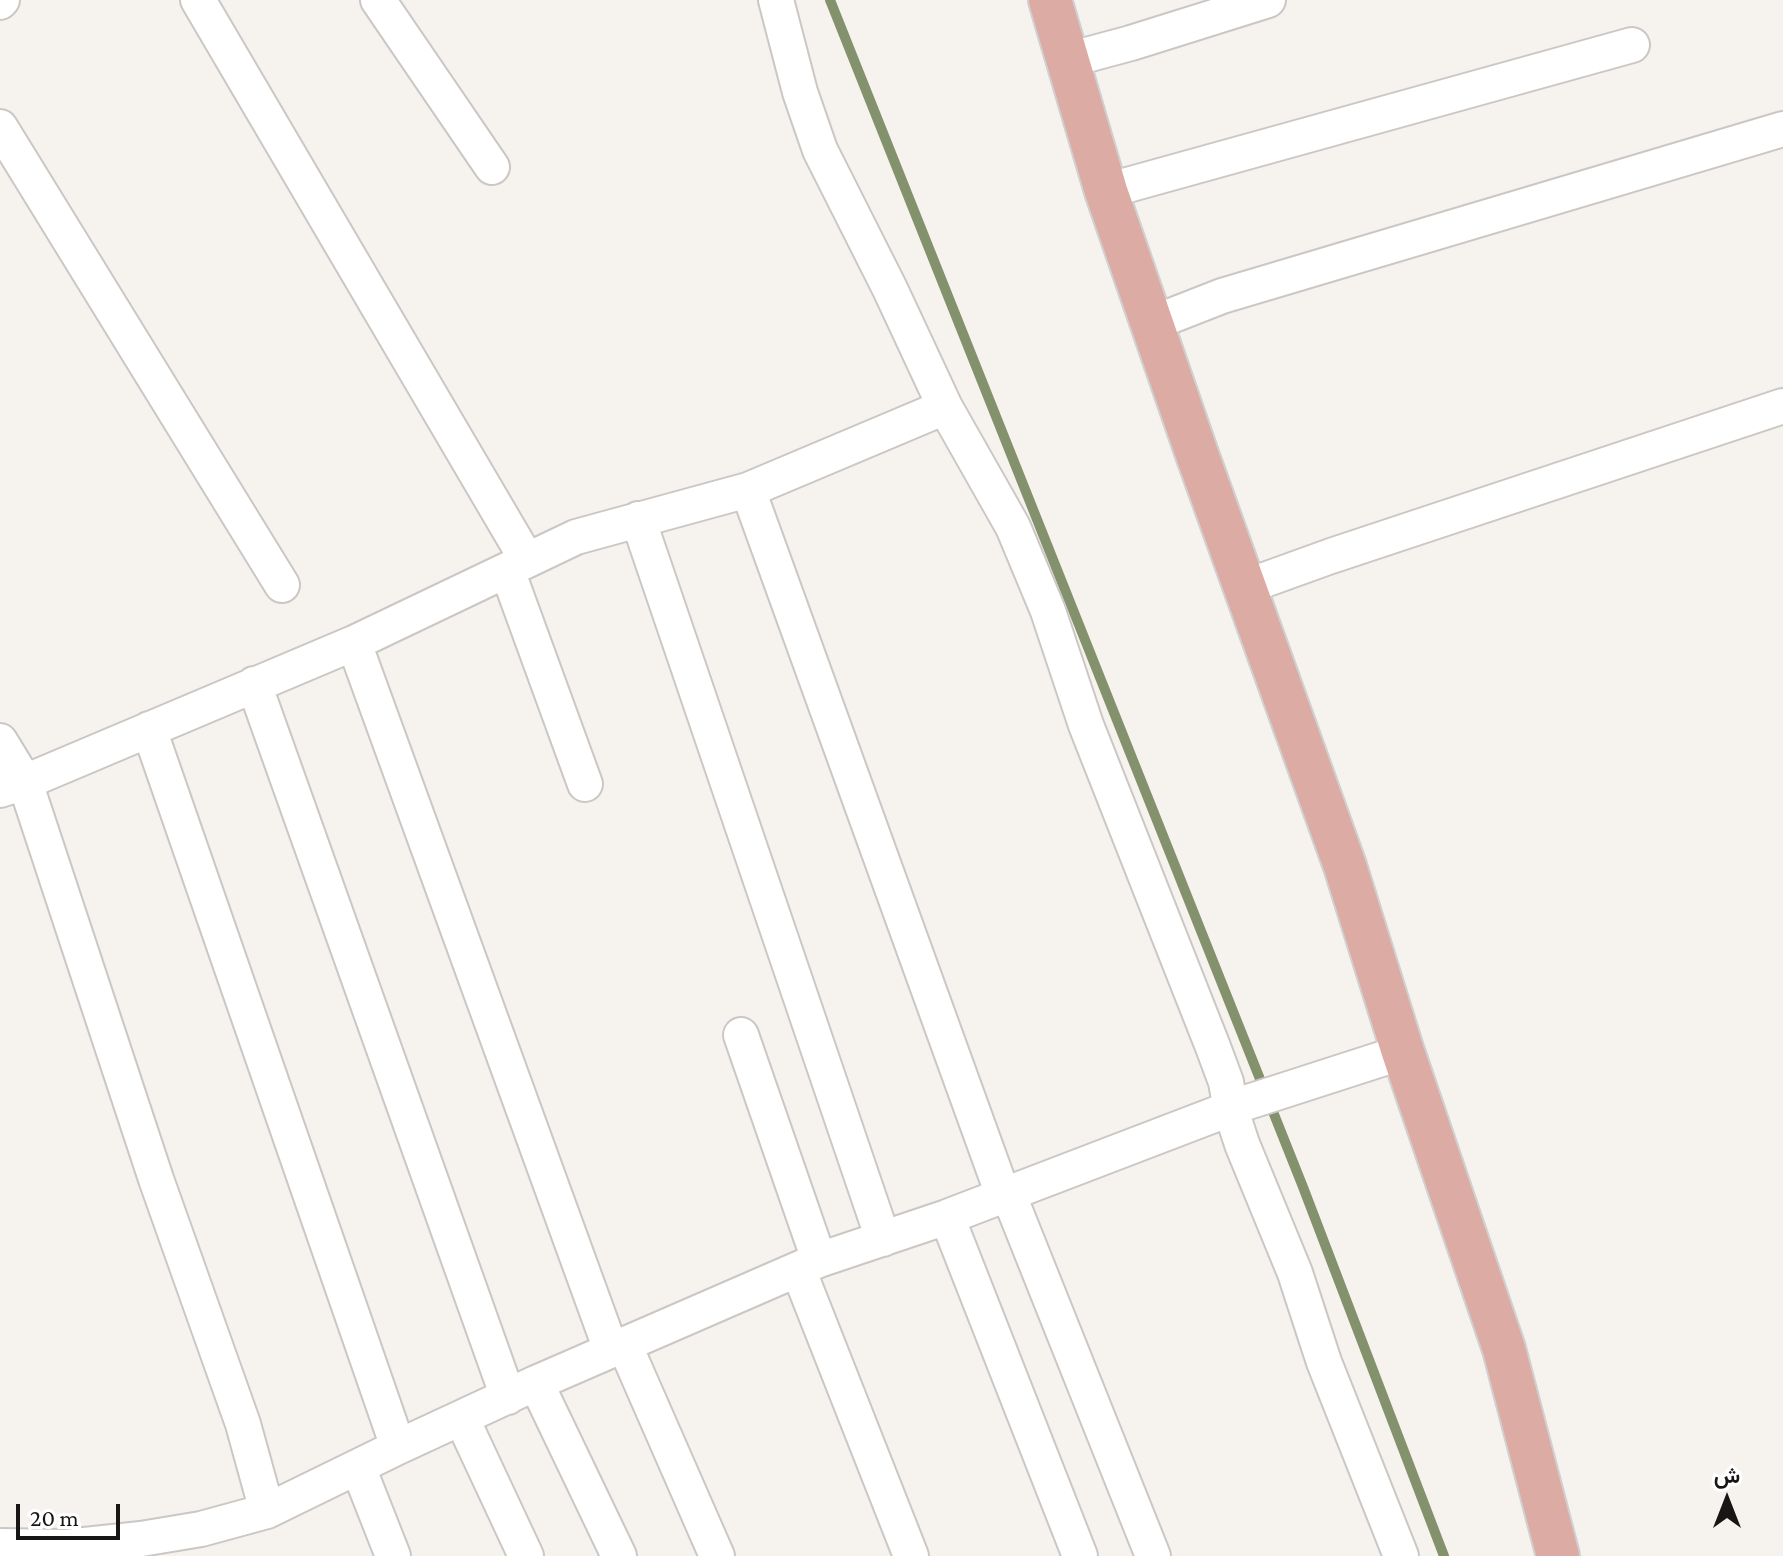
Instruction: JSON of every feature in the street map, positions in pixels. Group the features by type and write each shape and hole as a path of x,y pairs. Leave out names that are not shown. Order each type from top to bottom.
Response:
{"main road":[{"path":"1050,0 1106,191 1345,866 1403,1052 1504,1349 1558,1556"}],"street":[{"path":"198,0 517,565 585,784"},
{"path":"378,0 492,167"},
{"path":"776,0 800,92 820,150 945,407 1013,527 1042,597 1091,740 1238,1107 1351,1433 1401,1556"},
{"path":"1068,60 1268,0"},
{"path":"1106,191 1632,45"},
{"path":"0,127 282,585"},
{"path":"1153,323 1222,296 1783,129"},
{"path":"1245,587 1783,406"},
{"path":"13,786 354,643 576,537 748,490 945,407"},
{"path":"748,490 1005,1194 1153,1556"},
{"path":"638,519 883,1239"},
{"path":"354,643 618,1348 717,1556"},
{"path":"254,684 522,1390 619,1556"},
{"path":"149,729 398,1447"},
{"path":"0,741 13,786 243,1424 267,1511"},
{"path":"741,1035 809,1265 911,1556"},
{"path":"0,1546 202,1542 522,1390 809,1265 947,1217 1238,1107 1403,1052"},
{"path":"947,1217 1080,1556"},
{"path":"462,1419 526,1556"},
{"path":"358,1467 393,1556"}],"waterway":[{"path":"830,0 1303,1187 1444,1556"}]}
